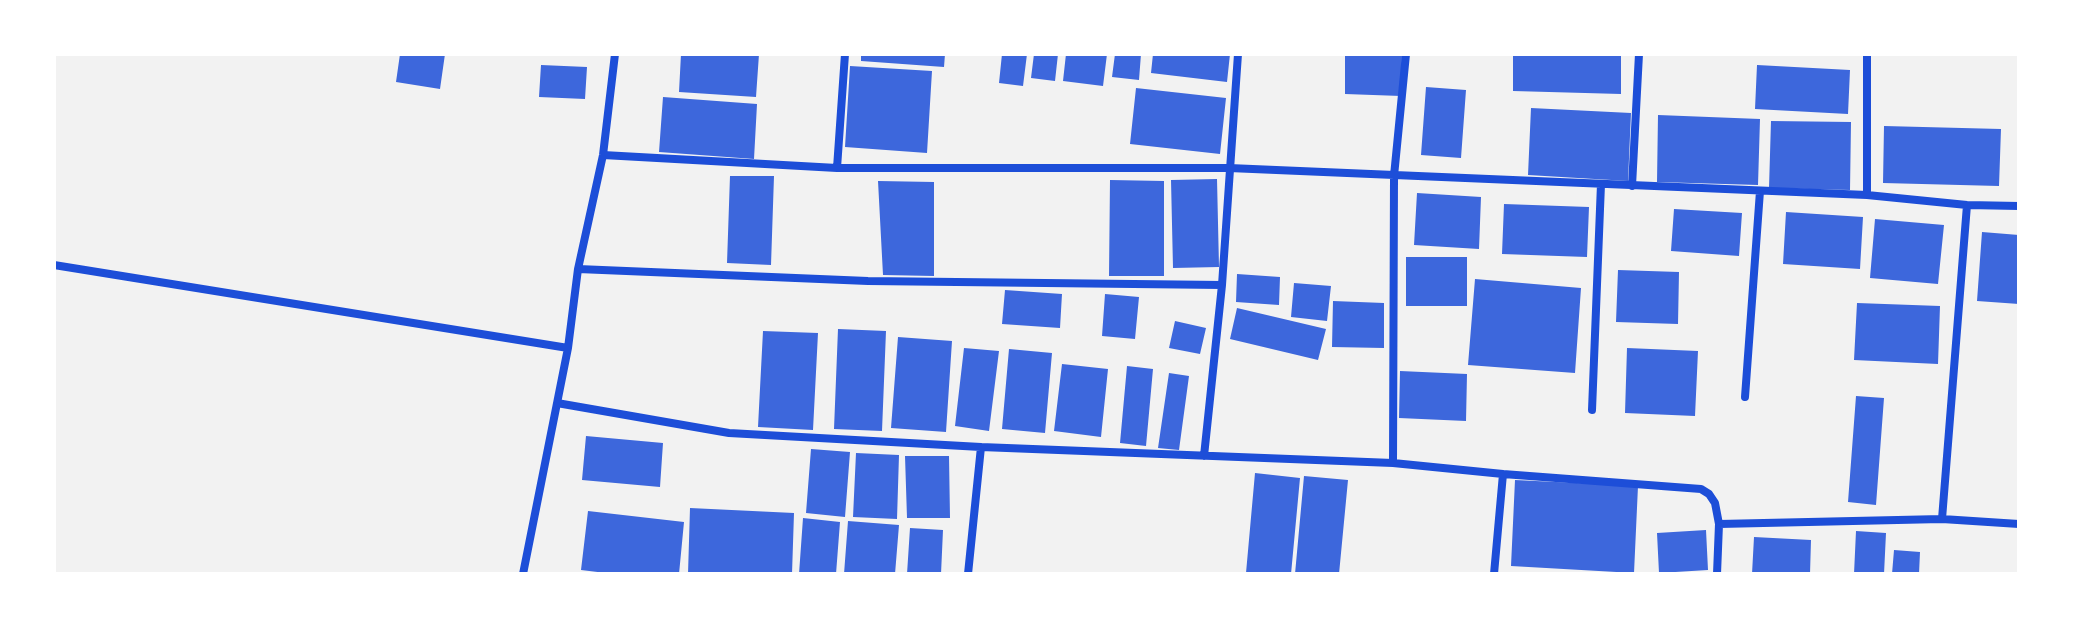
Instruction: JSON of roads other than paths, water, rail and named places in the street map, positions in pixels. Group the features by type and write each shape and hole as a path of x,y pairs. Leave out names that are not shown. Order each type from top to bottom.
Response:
{"street":[{"path":"532,574 523,574 568,348 578,269 603,155 615,54"},
{"path":"837,168 845,54"},
{"path":"1204,456 1222,285 1238,54"},
{"path":"1393,463 1394,176 1406,54"},
{"path":"1632,186 1639,54"},
{"path":"1867,54 1867,195"},
{"path":"603,155 837,168 1229,168 1867,195 1967,205 2019,206"},
{"path":"1592,410 1601,184"},
{"path":"1745,397 1760,191"},
{"path":"1942,519 1967,205"},
{"path":"54,265 568,348"},
{"path":"578,269 868,281 1222,285"},
{"path":"557,403 729,433 981,447 1393,463 1503,474 1693,486 1709,494 1715,503 1719,524 1717,574"},
{"path":"968,574 981,447"},
{"path":"1494,574 1503,474"},
{"path":"1719,524 1942,519 2019,524"}]}
